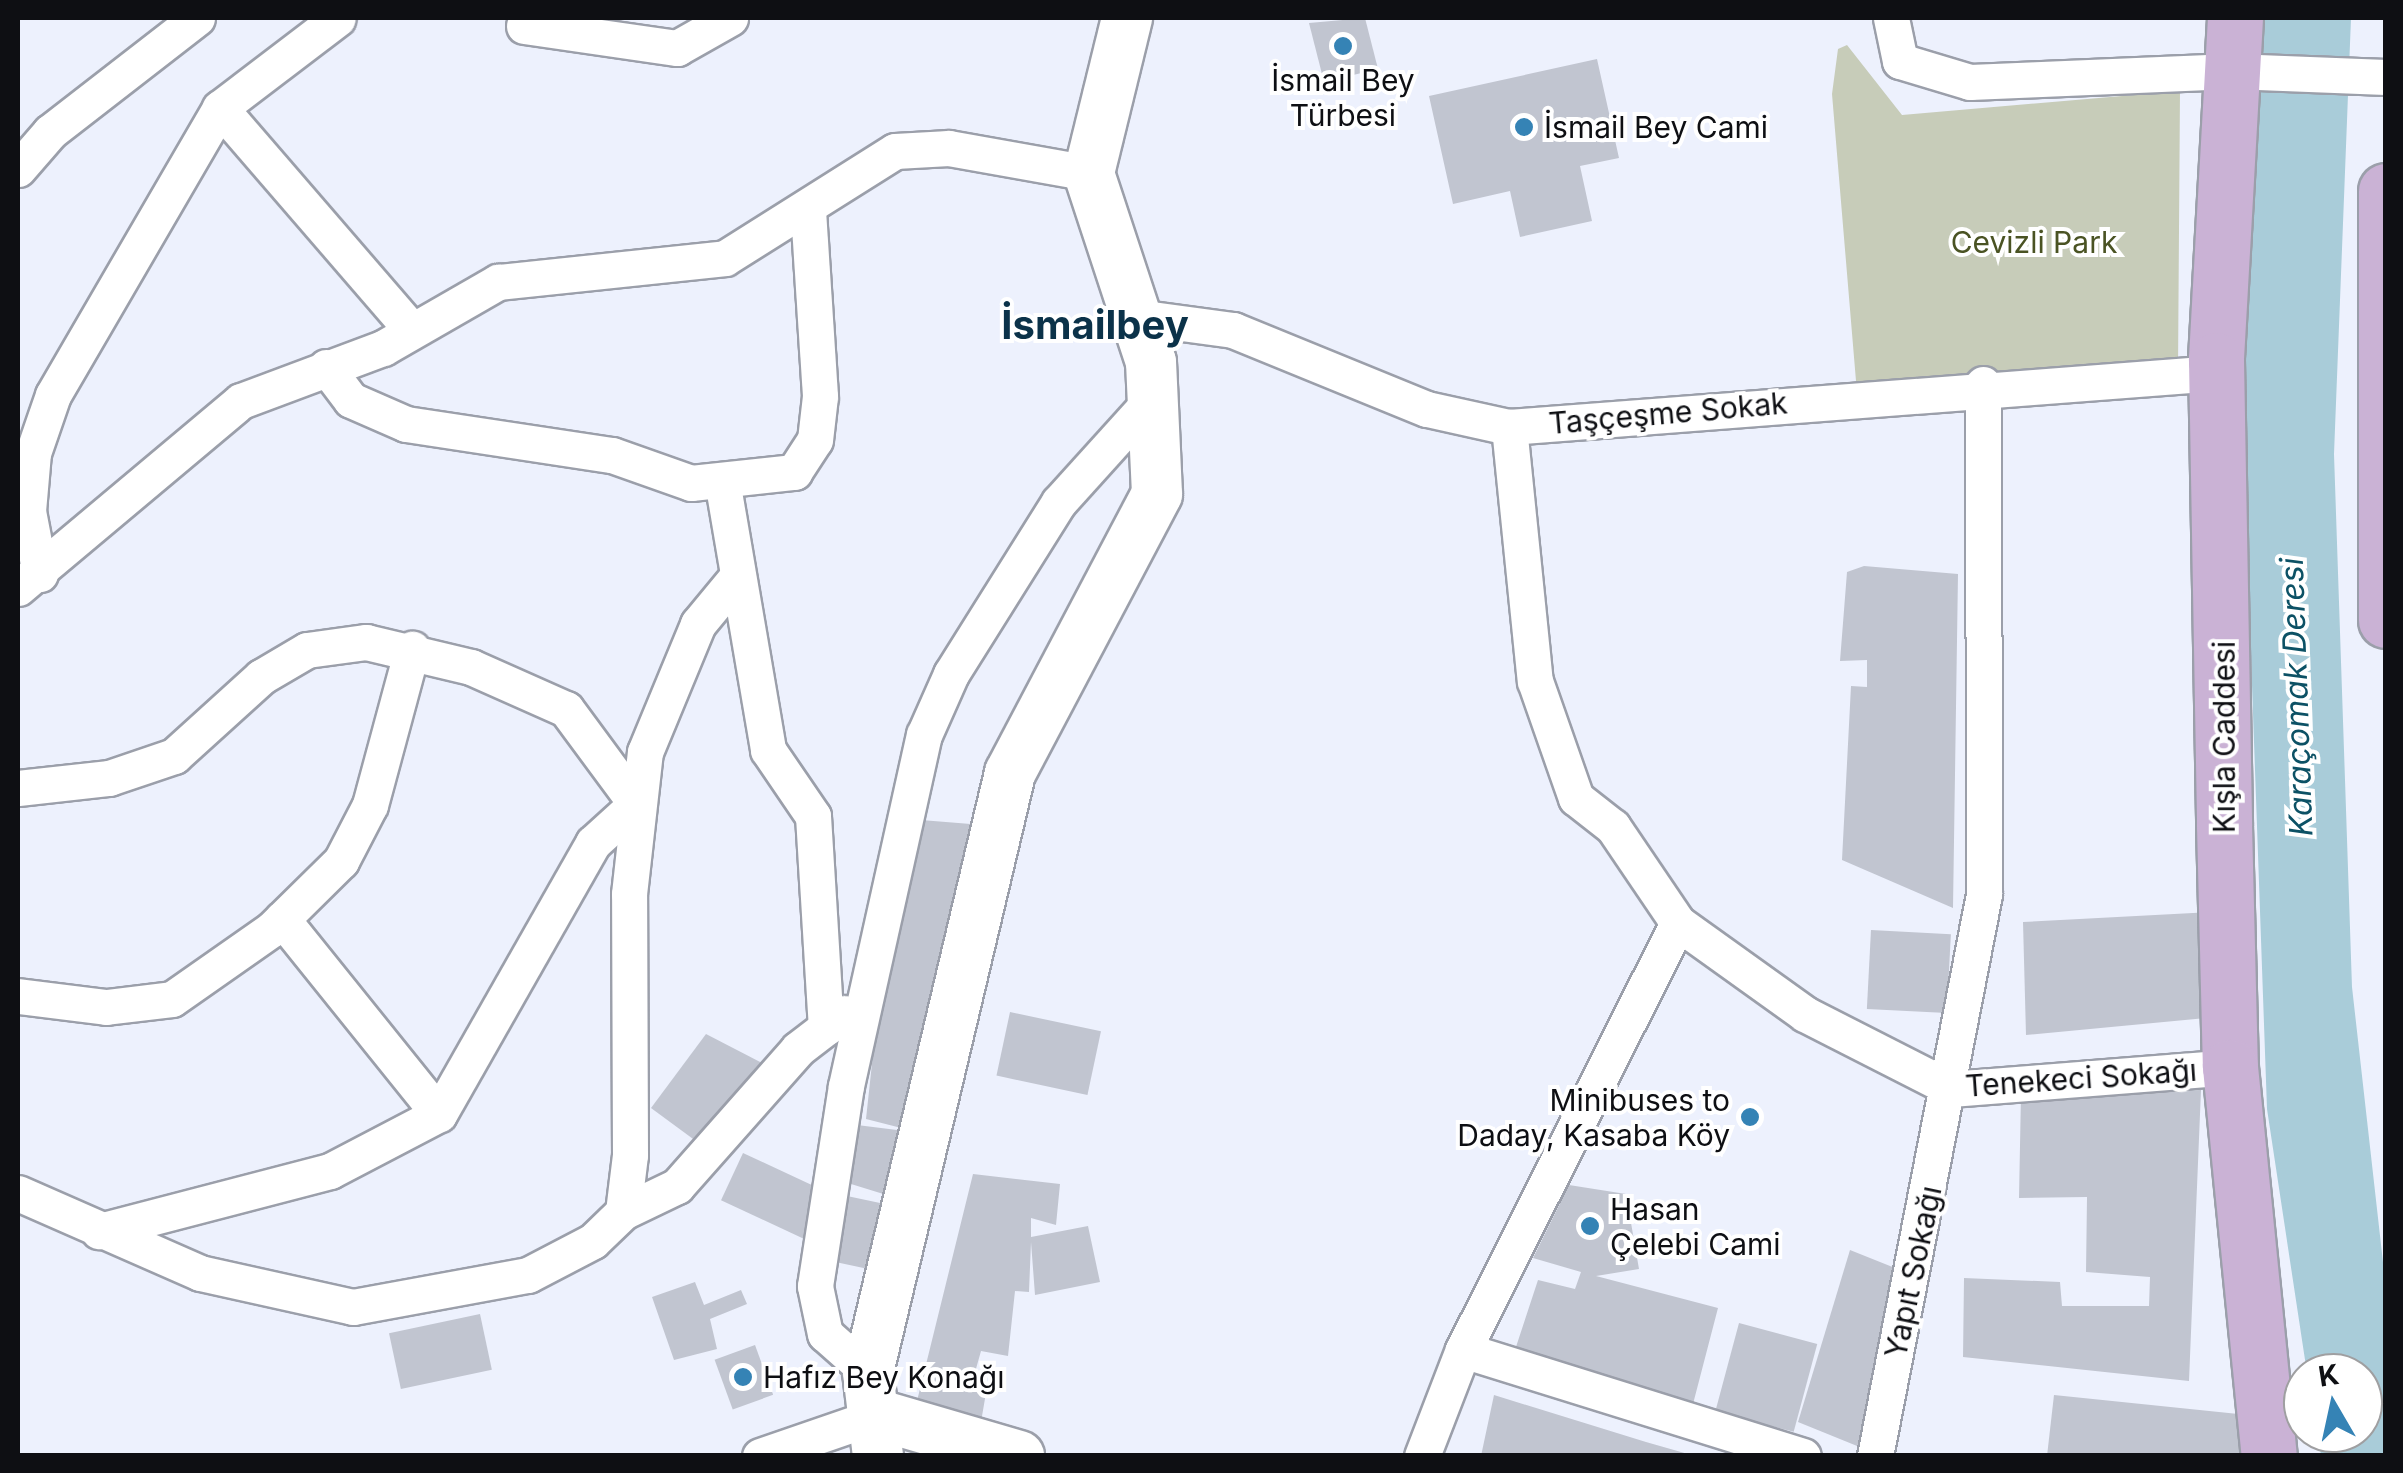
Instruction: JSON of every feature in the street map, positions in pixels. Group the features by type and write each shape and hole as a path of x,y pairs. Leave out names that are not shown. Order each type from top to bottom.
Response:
{"main road":[{"path":"1020,1456 875,1414 1010,773 1157,494 1152,399 1136,317 1089,173 1128,18"},
{"name":"Kışla Caddesi","path":"2235,18 2216,373 2230,1068 2269,1456"},
{"path":"2386,191 2386,620"}],"street":[{"path":"18,169 50,132 198,18"},
{"path":"29,581 28,511 34,453 53,394 220,108 338,18"},
{"path":"524,26 677,48 730,18"},
{"path":"1890,18 1900,61 1970,82 2232,71 2386,77"},
{"path":"220,108 411,329"},
{"path":"29,581 242,401 411,329 498,282 725,258 808,212 895,151 948,148 1089,173"},
{"path":"326,367 351,400 406,424 612,455 722,486 794,472 816,440 808,212"},
{"name":"Taşçeşme Sokak","path":"1136,317 1233,330 1427,408 1509,427 1983,384 2216,373"},
{"name":"Yapıt Sokağı","path":"1875,1456 1952,1089 1984,894 1983,384"},
{"path":"760,1456 875,1414 826,1334 816,1286 866,998 924,735 951,674 1059,502 1152,399"},
{"name":"Tenekeci Sokağı","path":"1509,427 1534,680 1576,798 1613,827 1678,923 1805,1014 1952,1089 2230,1068"},
{"path":"722,486 768,750 813,816 826,1028"},
{"path":"623,1212 636,804 645,752 681,662 736,578"},
{"path":"18,788 109,778 174,756 262,677 307,650 366,642 412,649 566,709 636,804"},
{"path":"18,996 106,1007 172,1000 282,919 341,861 370,805 412,649"},
{"path":"99,1231 330,1171 439,1114 594,843 636,804"},
{"path":"282,919 439,1114"},
{"path":"1422,1456 1463,1350 1678,923"},
{"path":"18,1193 200,1274 353,1307 528,1275 593,1241 623,1212 677,1186 826,1028 866,998"},
{"path":"1463,1350 1803,1456"}],"green space":[{"name":"Cevizli Park","path":"1847,45 1902,115 2180,91 2178,370 1857,393 1832,94 1838,49"}],"water":[{"name":"Karaçomak Deresi","path":"2258,18 2351,18 2334,454 2352,987 2385,1280 2385,1455 2321,1455 2383,1453 2383,1353 2304,1353 2267,1109 2241,374"}],"building":[{"name":"İsmail Bey Türbesi","path":"1365,18 1378,69 1324,82 1309,23"},
{"name":"İsmail Bey Cami","path":"1597,59 1619,158 1580,166 1592,221 1520,237 1510,191 1453,204 1429,96"},
{"path":"1864,566 1958,574 1953,908 1842,860 1851,686 1867,687 1867,660 1840,661 1847,572"},
{"path":"921,820 983,825 971,887 950,921 964,925 935,1048 921,1133 866,1119 882,971"},
{"path":"2212,912 2206,1018 2026,1035 2023,922"},
{"path":"1871,930 1951,934 1947,1013 1867,1009"},
{"path":"1010,1012 1101,1031 1087,1095 996,1076"},
{"path":"706,1034 772,1068 704,1147 651,1108"},
{"path":"2201,1090 2189,1381 1963,1357 1964,1278 2060,1282 2062,1306 2149,1306 2150,1277 2086,1272 2087,1197 2019,1198 2021,1093"},
{"path":"857,1125 921,1133 906,1201 851,1184"},
{"path":"743,1153 827,1192 805,1239 721,1200"},
{"path":"973,1174 1060,1184 1056,1225 1031,1218 1031,1237 1088,1226 1100,1282 1035,1295 1031,1242 1029,1292 1015,1291 1008,1356 981,1351 972,1383 987,1387 981,1422 916,1405"},
{"path":"1569,1185 1626,1194 1639,1269 1596,1276 1718,1308 1693,1404 1514,1353 1538,1280 1575,1289 1581,1272 1533,1258"},
{"path":"847,1196 898,1207 884,1272 833,1262"},
{"path":"1850,1250 1905,1272 1867,1450 1798,1422"},
{"path":"695,1282 704,1305 741,1290 747,1304 710,1319 717,1349 674,1360 652,1297"},
{"path":"480,1314 492,1370 401,1389 389,1333"},
{"path":"1739,1323 1817,1344 1794,1432 1715,1411"},
{"name":"Hafız Bey Konağı","path":"755,1345 773,1395 733,1410 715,1360"},
{"path":"1494,1395 1646,1442 1695,1456 1481,1456"},
{"path":"2054,1395 2248,1415 2248,1456 2047,1456"}],"place":[{"name":"İsmail Bey Türbesi","path":"1343,46"},
{"name":"İsmail Bey Cami","path":"1524,127"},
{"name":"Minibuses to Daday, Kasaba Köy","path":"1750,1117"},
{"name":"Hasan Çelebi Cami","path":"1590,1226"},
{"name":"Hafız Bey Konağı","path":"743,1377"}],"district":[{"name":"İsmailbey","path":"1095,325"}]}
